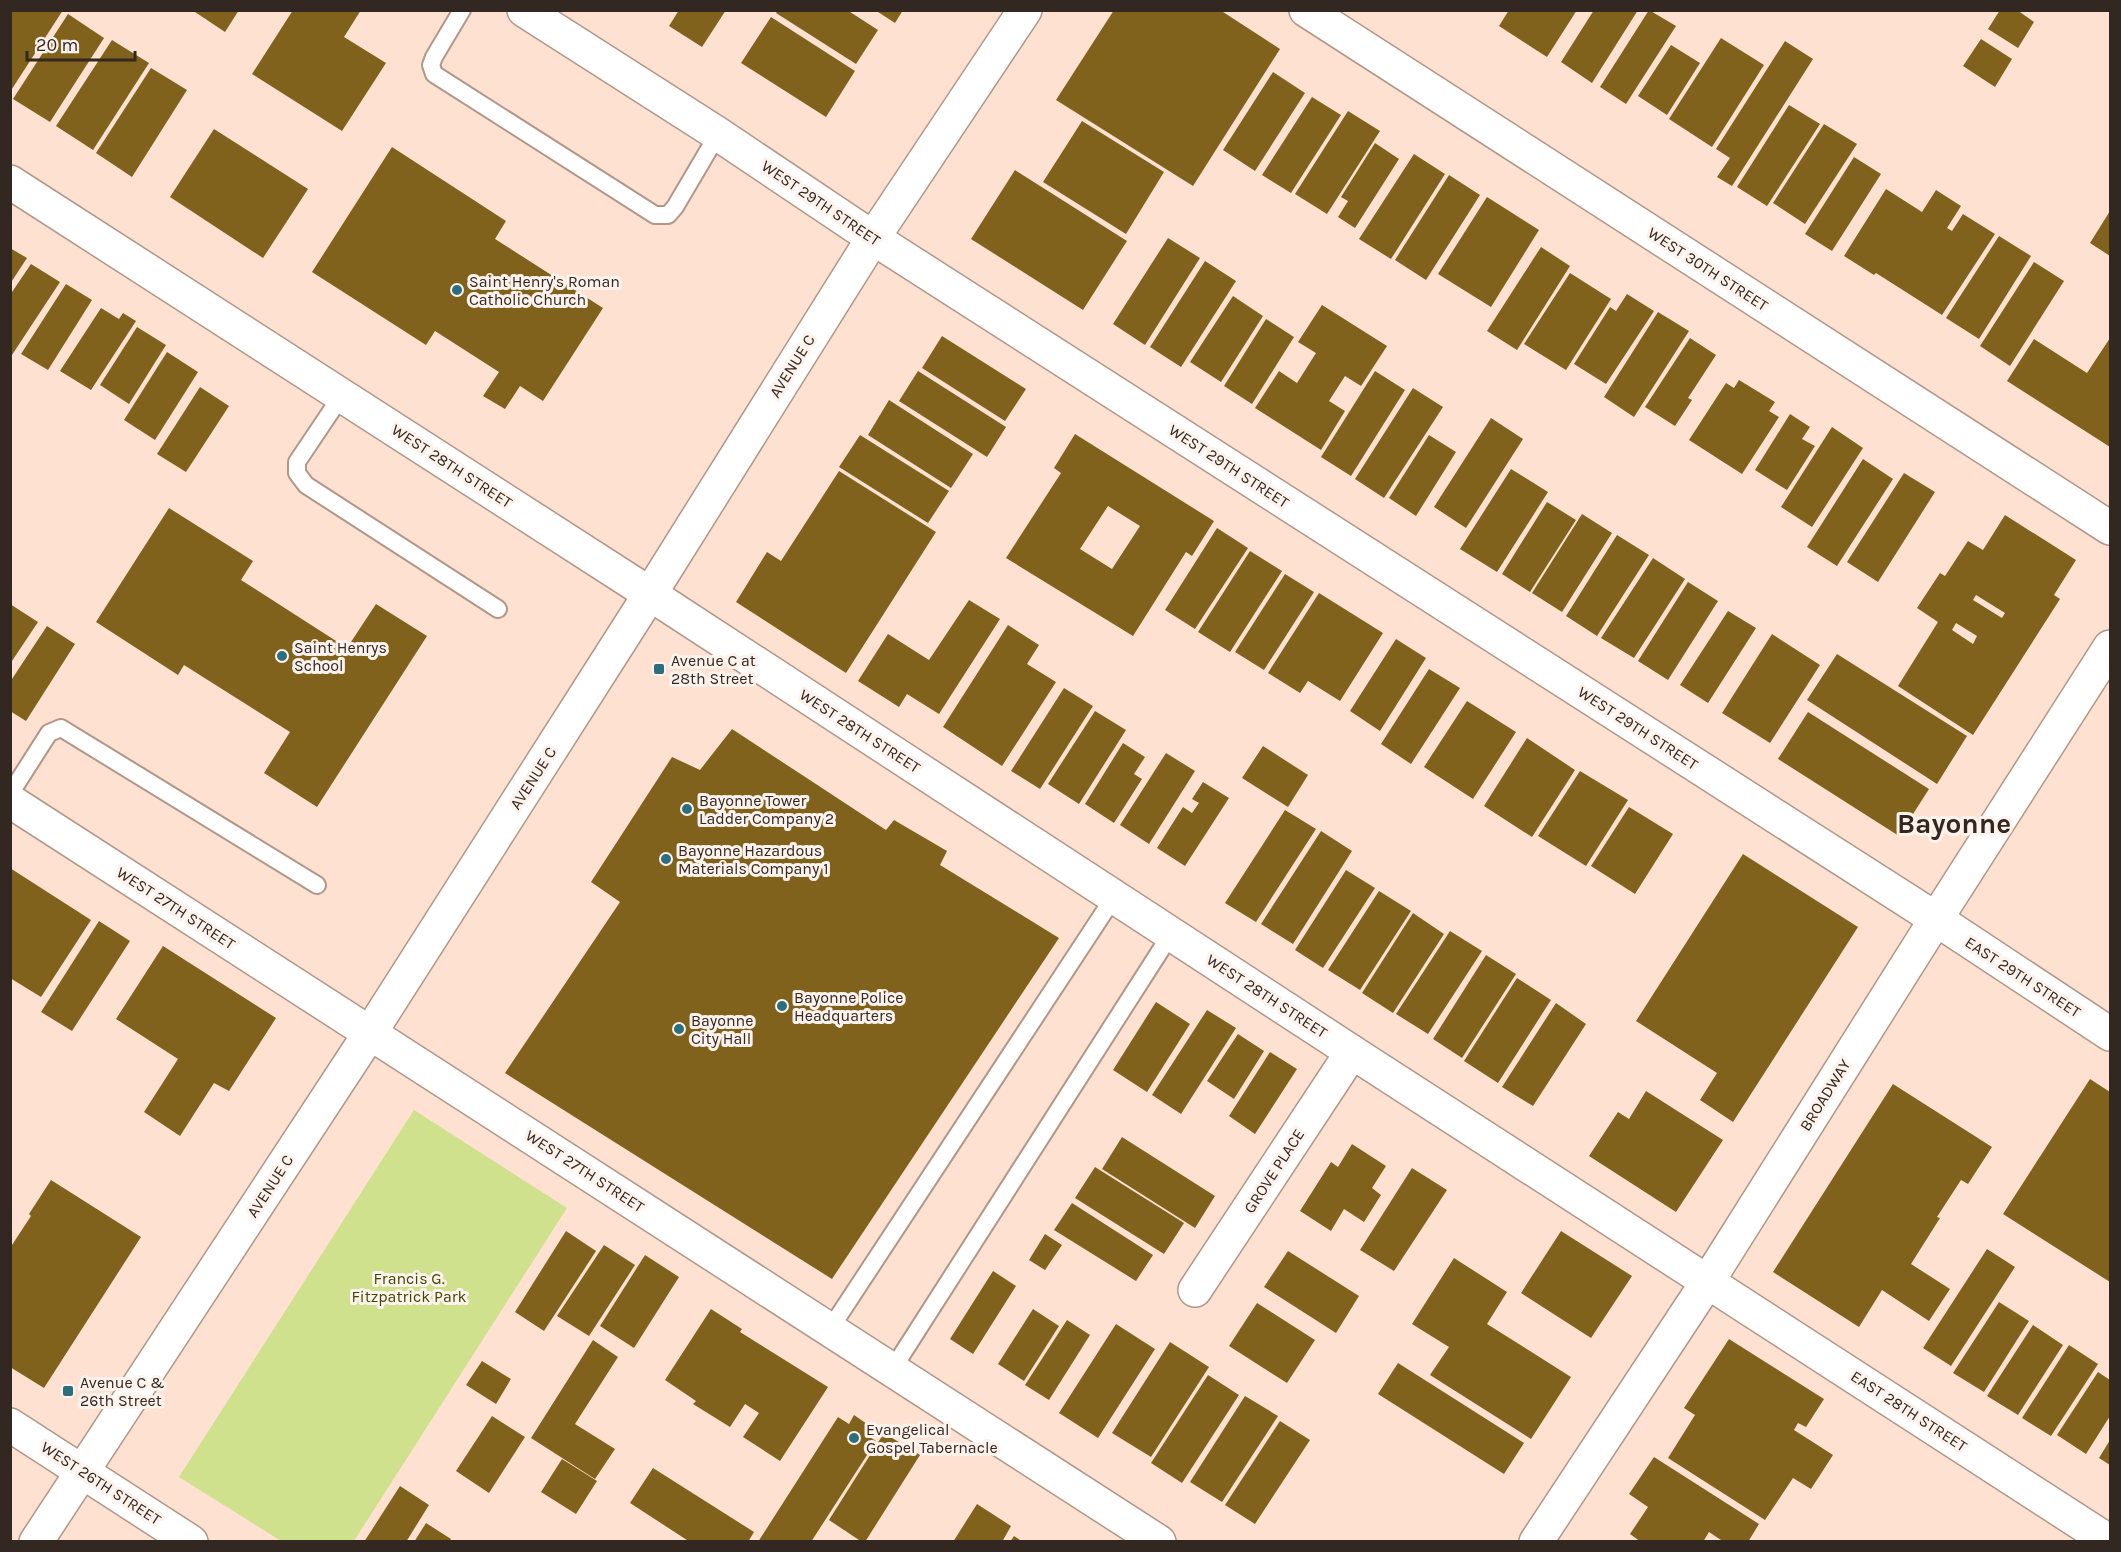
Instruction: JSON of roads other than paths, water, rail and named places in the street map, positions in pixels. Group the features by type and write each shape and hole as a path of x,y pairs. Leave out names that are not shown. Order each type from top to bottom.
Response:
{"street":[{"name":"WEST 29TH STREET","path":"524,10 718,134 873,238 1936,919"},
{"name":"AVENUE C","path":"36,1542 370,1033 650,594 873,238 1025,10"},
{"name":"WEST 30TH STREET","path":"1306,10 2110,528"},
{"name":"WEST 28TH STREET","path":"10,182 650,594 1352,1052 1708,1281"},
{"name":"BROADWAY","path":"1536,1542 1708,1281 2110,647"},
{"name":"WEST 27TH STREET","path":"10,801 1159,1542"},
{"name":"EAST 29TH STREET","path":"1936,919 2110,1034"},
{"name":"GROVE PLACE","path":"1196,1290 1352,1052"},
{"name":"EAST 28TH STREET","path":"1708,1281 2110,1542"},
{"name":"WEST 26TH STREET","path":"10,1425 191,1542"}],"lane":[{"path":"462,10 434,57 431,65 434,74 655,215 668,215 675,207 718,134"},
{"path":"342,395 297,462 297,473 306,484 498,609"},
{"path":"10,795 48,733 61,728 316,885"},
{"path":"830,1329 1114,897"},
{"path":"892,1370 1172,934"}],"place":[{"name":"Saint Henry's Roman Catholic Church","path":"457,290"},
{"name":"Saint Henrys School","path":"282,656"},
{"name":"Avenue C at 28th Street","path":"659,669"},
{"name":"Bayonne Tower Ladder Company 2","path":"687,809"},
{"name":"Bayonne Hazardous Materials Company 1","path":"666,859"},
{"name":"Bayonne Police Headquarters","path":"782,1006"},
{"name":"Bayonne City Hall","path":"679,1029"},
{"name":"Avenue C & 26th Street","path":"68,1391"},
{"name":"Evangelical Gospel Tabernacle","path":"854,1438"}],"district":[{"name":"Bayonne","path":"1954,823"}],"park label":[{"name":"Francis G. Fitzpatrick Park","path":"409,1287"}]}
